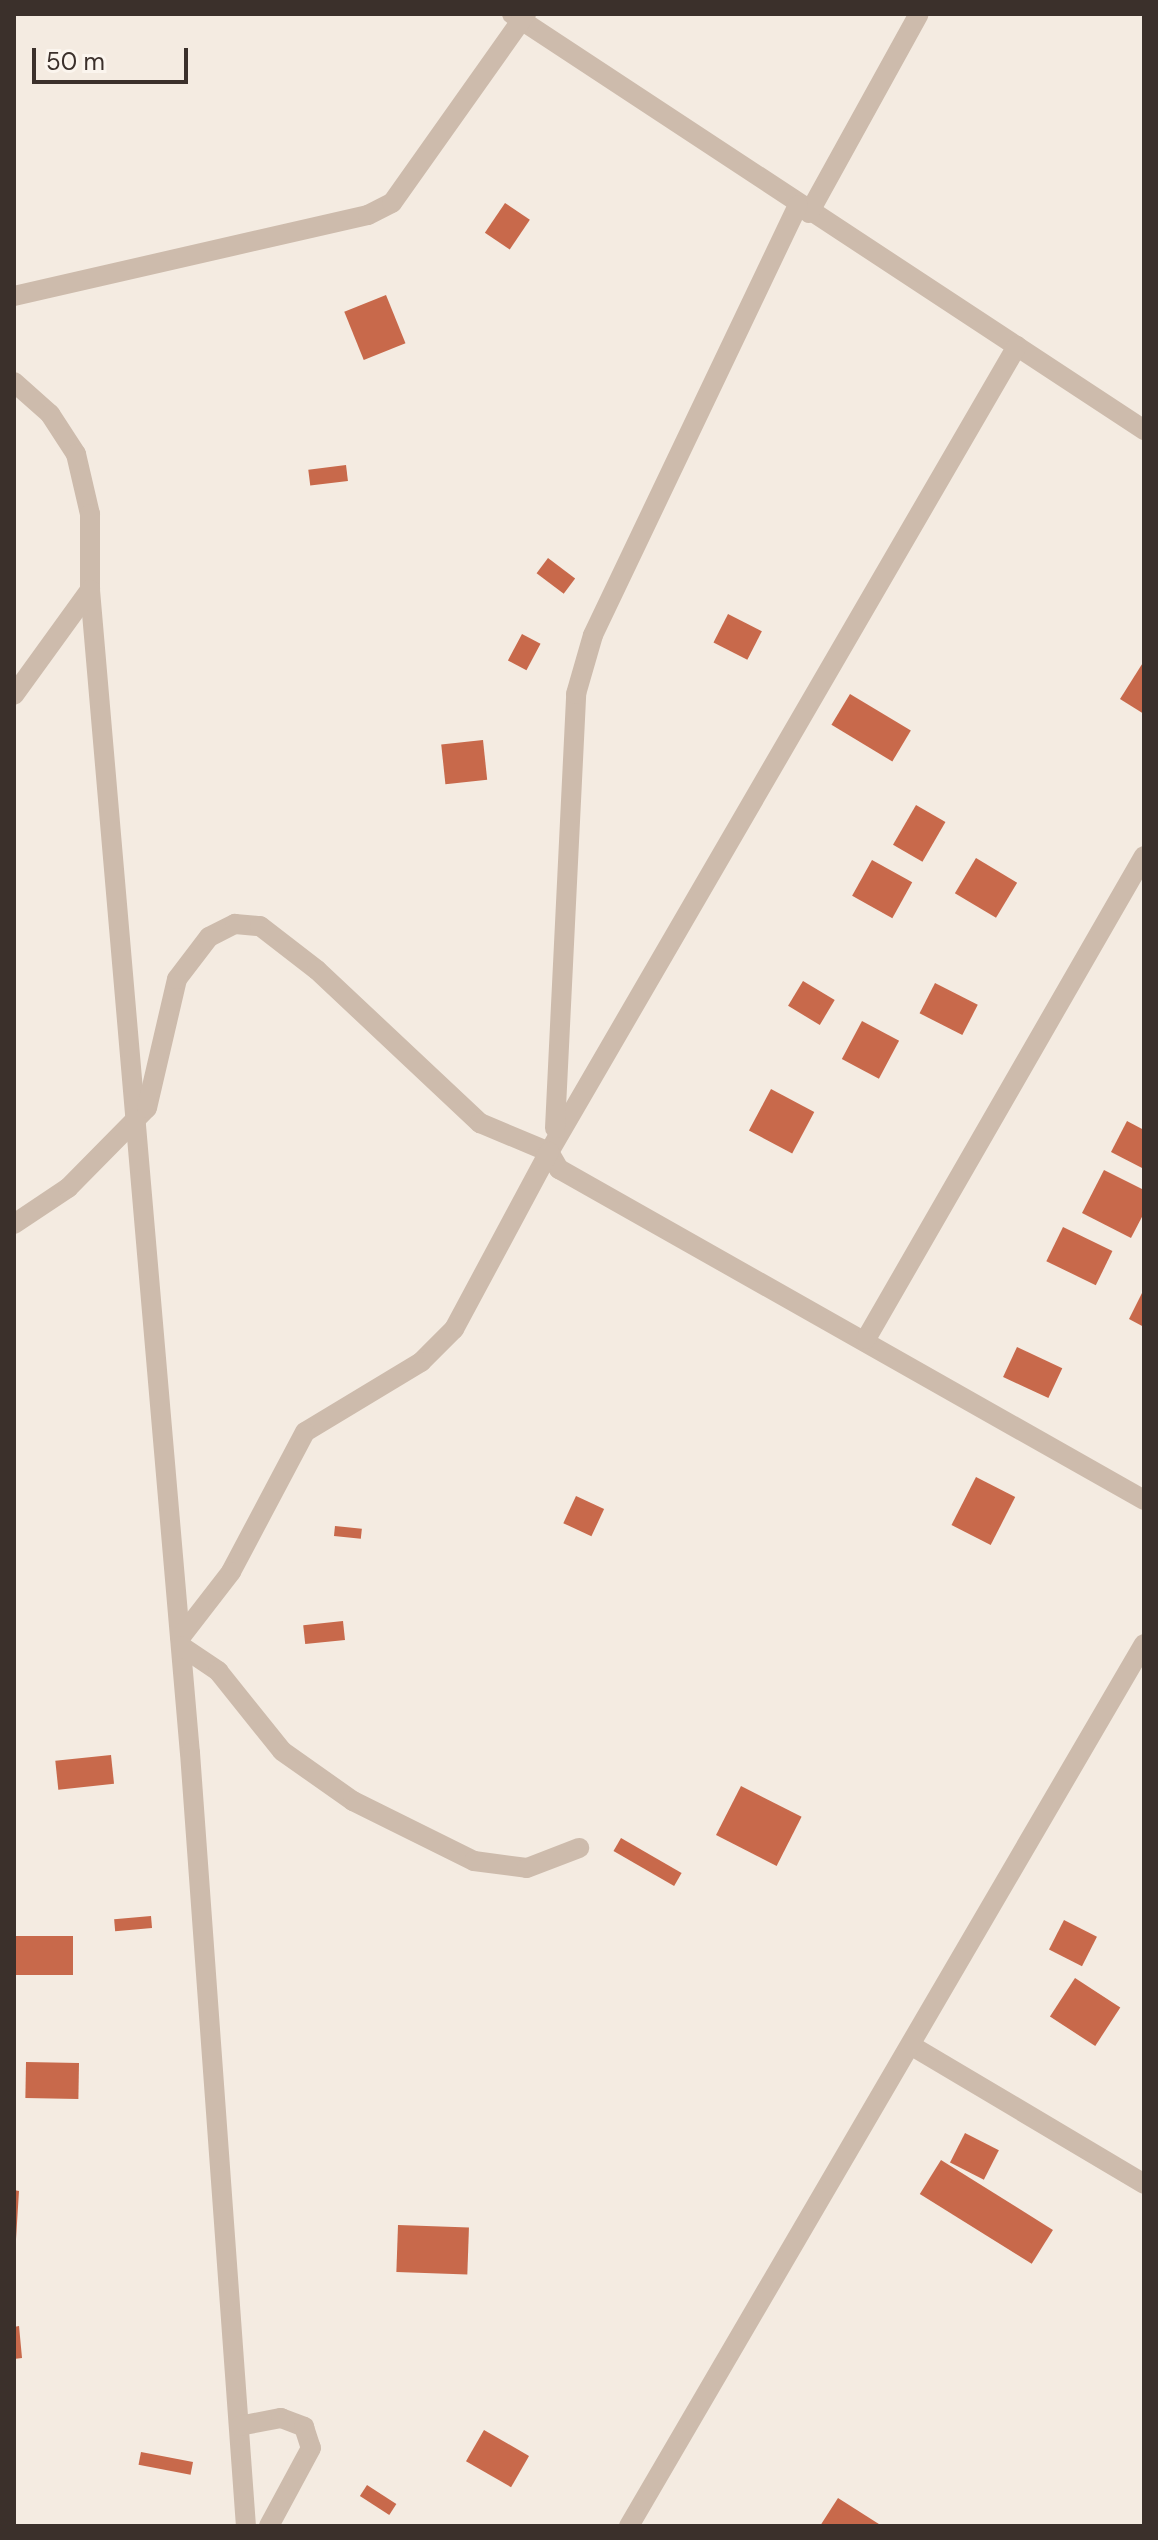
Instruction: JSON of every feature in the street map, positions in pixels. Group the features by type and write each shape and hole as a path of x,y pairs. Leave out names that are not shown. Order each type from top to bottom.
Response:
{"street":[{"path":"919,14 804,209 593,635 576,694 552,1142 559,1169 866,1339 1144,1500"},
{"path":"14,296 343,221 392,203 521,16 804,209 1144,430"},
{"path":"180,1642 231,1572 305,1432 421,1362 454,1329 552,1142 1017,346"},
{"path":"14,382 50,414 76,454 90,514 90,590 180,1642 246,2526"},
{"path":"14,695 90,590"},
{"path":"866,1339 1144,856"},
{"path":"14,1224 68,1188 136,1123 158,1080 165,1015 177,979 209,937 235,924 260,926 317,970 480,1123 552,1142"},
{"path":"180,1642 218,1671 282,1751 353,1801 474,1861 527,1868 579,1848"},
{"path":"629,2526 1144,1644"},
{"path":"912,2046 1144,2184"},
{"path":"239,2426 281,2418 304,2427 311,2448 269,2526"}],"building":[{"path":"505,203 530,220 510,250 485,233"},
{"path":"386,295 405,343 364,360 344,312"},
{"path":"346,465 348,481 310,486 308,470"},
{"path":"548,558 575,578 564,594 537,573"},
{"path":"728,614 762,631 747,660 713,643"},
{"path":"522,634 541,644 526,670 508,660"},
{"path":"1144,661 1144,714 1120,699"},
{"path":"850,694 911,731 892,761 831,725"},
{"path":"483,740 487,780 445,784 441,744"},
{"path":"916,805 945,822 922,862 893,845"},
{"path":"976,858 1017,883 996,918 955,893"},
{"path":"872,860 912,882 892,918 852,896"},
{"path":"803,981 835,1000 820,1025 788,1006"},
{"path":"935,983 978,1005 962,1035 920,1013"},
{"path":"862,1021 899,1041 879,1079 842,1059"},
{"path":"771,1089 814,1112 792,1154 749,1130"},
{"path":"1127,1121 1144,1130 1144,1169 1111,1152"},
{"path":"1104,1170 1144,1190 1144,1213 1131,1238 1082,1213"},
{"path":"1063,1227 1112,1251 1096,1285 1046,1261"},
{"path":"1144,1289 1144,1327 1129,1319"},
{"path":"1017,1347 1062,1368 1048,1398 1003,1377"},
{"path":"976,1477 1015,1497 991,1545 951,1525"},
{"path":"576,1496 604,1509 591,1536 563,1523"},
{"path":"335,1526 362,1529 361,1539 334,1536"},
{"path":"343,1621 345,1640 305,1644 303,1625"},
{"path":"111,1755 114,1784 58,1790 55,1761"},
{"path":"741,1786 802,1817 777,1866 716,1835"},
{"path":"621,1838 682,1873 674,1886 614,1851"},
{"path":"151,1916 152,1928 115,1931 114,1919"},
{"path":"1064,1920 1097,1937 1082,1966 1049,1949"},
{"path":"16,1936 73,1936 73,1975 16,1975"},
{"path":"1075,1978 1120,2007 1095,2046 1050,2017"},
{"path":"26,2062 79,2063 78,2099 25,2098"},
{"path":"965,2133 999,2150 984,2180 950,2162"},
{"path":"941,2160 1053,2230 1032,2264 920,2194"},
{"path":"14,2190 19,2191 16,2239 14,2239"},
{"path":"398,2225 469,2227 467,2274 396,2272"},
{"path":"19,2326 22,2358 14,2359 14,2327"},
{"path":"484,2430 529,2456 511,2487 466,2461"},
{"path":"141,2452 193,2462 191,2475 139,2465"},
{"path":"367,2485 396,2504 389,2515 360,2496"},
{"path":"838,2498 882,2526 820,2526"}]}
